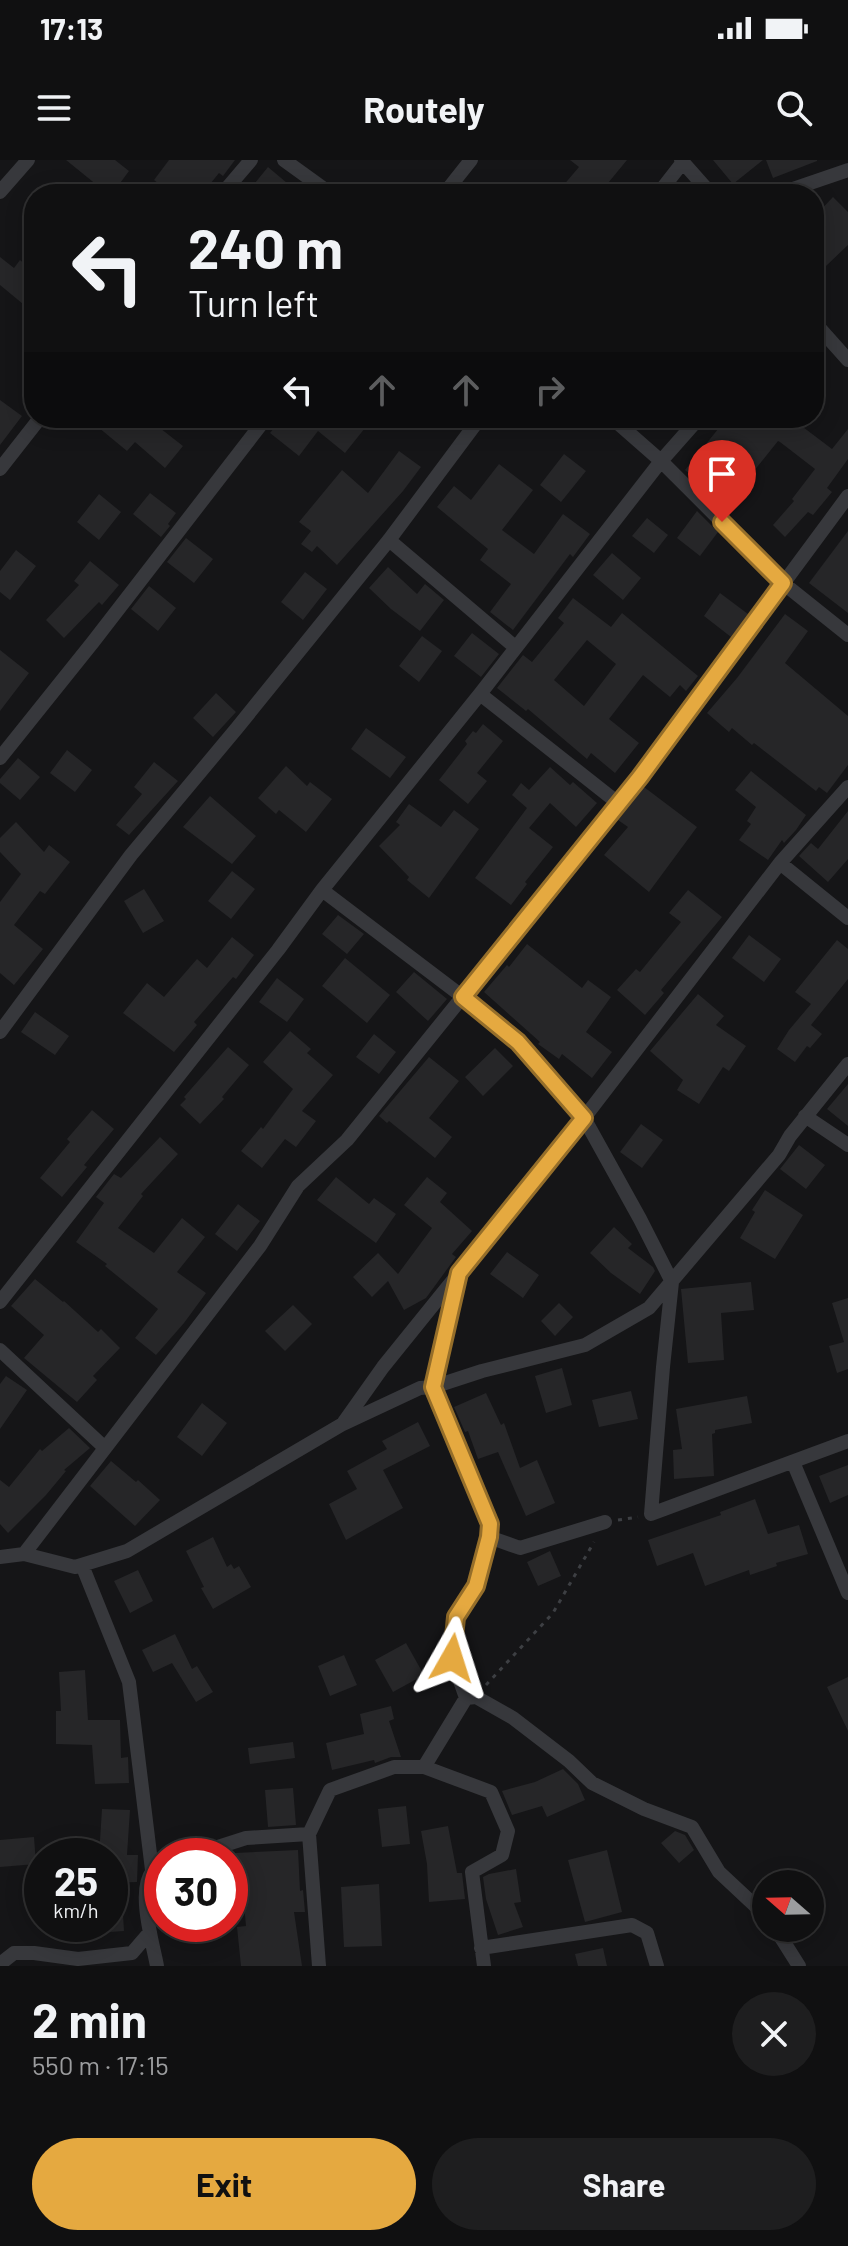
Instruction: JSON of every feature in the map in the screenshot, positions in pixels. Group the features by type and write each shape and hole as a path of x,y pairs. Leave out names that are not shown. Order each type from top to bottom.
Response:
{"street":[{"path":"0,192 28,160"},
{"path":"231,184 251,160"},
{"path":"284,160 317,184"},
{"path":"452,184 471,160"},
{"path":"665,184 682,161 702,184"},
{"path":"807,184 848,170"},
{"path":"824,332 847,356"},
{"path":"0,469 32,428"},
{"path":"0,758 258,428"},
{"path":"0,1032 131,855 389,540 473,428"},
{"path":"623,428 661,461 783,583 848,635"},
{"path":"0,1302 239,1001 322,890 690,428"},
{"path":"24,1554 260,1246 298,1186 347,1140 618,803 848,496"},
{"path":"389,540 515,647"},
{"path":"480,694 618,803"},
{"path":"341,1425 383,1367 584,1118 780,863 848,787"},
{"path":"780,863 848,918"},
{"path":"322,890 518,1042 584,1118 640,1219 672,1282 651,1514 848,1441"},
{"path":"0,1557 24,1554 75,1567 127,1551 341,1425 420,1388 585,1345 649,1308 779,1155 805,1116 848,1064"},
{"path":"805,1116 848,1145"},
{"path":"459,1273 433,1387 490,1524 476,1586 456,1617 452,1658 471,1697 513,1718 592,1783 644,1809 692,1827 719,1872 752,1903"},
{"path":"0,1350 105,1448"},
{"path":"793,1462 848,1593"},
{"path":"489,1537 520,1548 605,1522"},
{"path":"82,1565 129,1682 152,1838"},
{"path":"424,1767 471,1697"},
{"path":"319,1966 309,1834 330,1790 394,1767 424,1767 491,1792 508,1831 502,1855 472,1872 484,1966"},
{"path":"246,1838 309,1834"},
{"path":"481,1948 632,1925 647,1933 657,1966"},
{"path":"0,1964 14,1953 78,1959 132,1953 144,1939"},
{"path":"152,1942 157,1966"},
{"path":"784,1942 799,1966"}],"path":[{"path":"471,1697 553,1613 605,1522 651,1514"}],"building":[{"path":"66,160 115,160 129,171 119,184 96,184"},
{"path":"169,160 235,160 223,176 219,173 210,184 159,184 154,180"},
{"path":"570,160 627,160 607,184 565,184 579,167"},
{"path":"713,160 763,160 733,184"},
{"path":"766,160 817,160 817,161 773,178"},
{"path":"268,167 288,184 254,184"},
{"path":"833,197 848,212 848,245 826,266 824,264 824,206"},
{"path":"0,257 14,268 20,260 24,263 23,304 0,285"},
{"path":"0,400 22,416 0,445"},
{"path":"99,428 160,428 183,446 165,468 135,442 127,451"},
{"path":"274,428 365,428 345,453 318,431 299,456 270,433"},
{"path":"719,428 804,428 832,449 848,429 848,459 827,488 832,492 813,515 808,512 785,537 773,525 815,469 780,442 745,482 751,486 729,515 709,495 711,491 685,470"},
{"path":"399,451 421,467 337,565 317,546 312,552 301,544 311,531 299,522 342,470 368,493"},
{"path":"564,454 586,471 561,502 540,485"},
{"path":"499,464 533,490 502,530 534,554 563,514 590,534 573,557 570,554 513,630 490,612 511,584 480,560 488,549 437,507 454,486 471,500"},
{"path":"150,493 176,513 161,537 133,514"},
{"path":"99,494 121,512 99,540 77,522"},
{"path":"697,511 718,532 700,556 677,538"},
{"path":"647,518 668,535 654,553 632,536"},
{"path":"848,531 848,613 809,583"},
{"path":"186,538 213,559 194,583 167,562"},
{"path":"16,550 36,566 10,600 0,592 0,571"},
{"path":"612,553 641,578 623,600 593,575"},
{"path":"90,561 119,585 102,605 99,602 64,638 46,620 79,585 74,581"},
{"path":"388,567 417,594 425,584 444,600 420,631 369,588"},
{"path":"305,572 327,589 303,620 281,602"},
{"path":"149,586 176,608 158,631 131,609"},
{"path":"720,593 748,614 731,637 704,616"},
{"path":"573,598 611,627 622,613 698,676 686,691 680,685 670,697 643,675 609,719 639,743 615,773 591,753 587,759 528,709 526,711 497,688 523,655 532,662 564,623 558,618","holes":["587,640 616,664 584,706 554,680"]},
{"path":"785,614 808,631 785,663 848,716 848,765 827,793 819,787 816,791 754,743 752,745 732,728 729,732 707,713"},
{"path":"472,633 499,654 481,677 454,656"},
{"path":"422,636 442,651 419,682 399,666"},
{"path":"0,650 29,673 0,711"},
{"path":"216,693 236,712 213,737 193,718"},
{"path":"483,724 503,741 477,773 487,781 468,804 439,780 467,744 465,741"},
{"path":"366,728 406,757 390,778 351,749"},
{"path":"67,750 92,770 75,792 50,773"},
{"path":"18,758 40,777 20,800 0,783"},
{"path":"154,762 178,781 129,835 116,825 142,794 134,787"},
{"path":"286,766 307,786 310,782 332,799 306,832 279,810 276,814 258,798"},
{"path":"550,767 597,803 576,827 550,803 529,828 553,847 511,905 475,878 527,808 512,795 521,783 529,790"},
{"path":"751,771 806,815 768,860 739,840 751,824 747,821 756,807 735,790"},
{"path":"644,787 697,827 649,892 604,855 628,827 618,820"},
{"path":"210,796 256,836 232,864 183,827"},
{"path":"409,804 441,827 454,810 479,829 429,898 407,880 409,877 379,846 400,825 396,822"},
{"path":"848,811 848,859 828,882 799,856 811,843 818,849"},
{"path":"16,822 44,852 49,845 70,862 45,894 40,891 14,925 43,949 14,985 0,973 0,902 21,874 0,852 0,838"},
{"path":"232,871 255,889 231,919 208,901"},
{"path":"144,889 164,921 143,933 124,901"},
{"path":"688,890 722,917 661,990 664,993 645,1015 617,990 636,969 640,972 681,922 669,913"},
{"path":"338,915 364,934 347,954 322,934"},
{"path":"749,935 781,959 764,982 732,958"},
{"path":"232,937 254,955 236,979 233,977 194,1022 197,1025 174,1052 123,1013 147,983 164,997 197,959 207,968"},
{"path":"837,940 848,949 848,979 811,1025 822,1034 810,1048 807,1046 795,1062 777,1049 811,1004 795,992"},
{"path":"527,944 582,988 588,980 611,997 586,1032 612,1052 592,1078 562,1054 559,1059 538,1044 540,1042 484,992"},
{"path":"345,958 390,995 367,1023 322,986"},
{"path":"414,972 447,999 428,1021 396,992"},
{"path":"277,978 304,999 287,1022 259,1002"},
{"path":"698,994 724,1016 716,1025 746,1046 729,1071 723,1067 699,1104 677,1090 683,1080 650,1051"},
{"path":"35,1012 69,1036 55,1055 21,1032"},
{"path":"290,1031 311,1049 307,1053 333,1075 302,1111 316,1121 296,1147 285,1139 262,1168 241,1151 261,1127 263,1129 293,1089 263,1062"},
{"path":"374,1034 396,1052 379,1074 356,1057"},
{"path":"228,1047 249,1065 222,1097 224,1099 200,1124 180,1105"},
{"path":"495,1048 513,1066 483,1096 465,1077"},
{"path":"429,1057 459,1081 429,1118 452,1137 435,1158 379,1116"},
{"path":"848,1084 848,1126 827,1109"},
{"path":"92,1110 114,1129 62,1197 40,1178"},
{"path":"641,1124 663,1140 642,1168 620,1152"},
{"path":"160,1137 178,1154 141,1194 143,1196 118,1228 154,1253 182,1218 205,1237 177,1272 206,1293 156,1355 135,1338 158,1309 105,1266 107,1264 76,1242 104,1203 96,1197 114,1174 121,1178"},
{"path":"799,1145 825,1165 806,1189 780,1169"},
{"path":"336,1177 369,1204 374,1198 396,1214 376,1243 317,1200"},
{"path":"427,1177 447,1193 440,1202 472,1231 452,1254 456,1257 426,1298 404,1310 388,1281 372,1297 353,1277 378,1253 398,1274 432,1228 404,1205"},
{"path":"765,1190 803,1215 775,1259 740,1238"},
{"path":"238,1204 260,1221 237,1251 215,1234"},
{"path":"614,1227 632,1244 628,1248 655,1271 640,1294 590,1253"},
{"path":"507,1252 539,1275 523,1298 490,1274"},
{"path":"35,1279 98,1332 101,1329 120,1348 93,1376 97,1380 77,1402 24,1358 44,1335 11,1306"},
{"path":"751,1282 754,1310 721,1313 724,1360 688,1363 681,1289"},
{"path":"848,1298 848,1369 837,1373 829,1346 844,1342 832,1303"},
{"path":"559,1303 573,1317 555,1336 541,1321"},
{"path":"293,1305 312,1324 285,1351 265,1331"},
{"path":"562,1368 572,1405 546,1413 535,1376"},
{"path":"6,1376 27,1390 0,1429 0,1384"},
{"path":"631,1391 638,1419 599,1427 592,1400"},
{"path":"486,1393 501,1425 504,1423 520,1468 537,1460 555,1503 526,1516 498,1452 478,1459 468,1431 465,1432 454,1407"},
{"path":"747,1396 752,1423 715,1430 712,1434 714,1476 674,1479 673,1450 682,1449 676,1409"},
{"path":"202,1403 227,1423 202,1456 177,1437"},
{"path":"418,1422 430,1446 383,1470 403,1508 346,1540 329,1504 357,1489 347,1471 387,1449 382,1441"},
{"path":"69,1428 90,1448 64,1470 46,1495 8,1533 0,1524 0,1480 9,1487 40,1449 42,1451"},
{"path":"111,1461 160,1500 135,1526 90,1486"},
{"path":"848,1465 848,1495 830,1503 819,1476"},
{"path":"755,1499 768,1534 799,1525 808,1554 776,1563 777,1566 750,1575 749,1570 705,1586 693,1553 657,1566 648,1540 721,1515 720,1512"},
{"path":"213,1537 227,1567 231,1564 234,1569 239,1566 251,1587 213,1609 186,1551"},
{"path":"550,1551 561,1576 538,1586 527,1562"},
{"path":"138,1570 153,1601 130,1613 114,1581"},
{"path":"175,1634 192,1669 197,1666 213,1692 196,1702 172,1663 153,1672 142,1650"},
{"path":"406,1643 424,1675 393,1692 375,1660"},
{"path":"344,1655 357,1685 330,1696 318,1666"},
{"path":"85,1670 88,1720 120,1720 121,1758 128,1757 129,1783 95,1784 92,1745 56,1744 56,1711 61,1711 59,1672"},
{"path":"848,1677 848,1731 827,1687"},
{"path":"391,1706 394,1719 389,1721 401,1757 332,1770 326,1743 364,1734 360,1714"},
{"path":"293,1742 295,1758 250,1764 248,1748"},
{"path":"563,1769 578,1784 585,1800 547,1817 542,1806 512,1815 502,1791 535,1782"},
{"path":"293,1788 296,1825 268,1827 265,1790"},
{"path":"406,1806 410,1844 382,1847 378,1809"},
{"path":"102,1809 130,1810 128,1840 100,1838"},
{"path":"448,1826 457,1873 462,1873 465,1899 429,1902 421,1831"},
{"path":"675,1831 685,1835 694,1850 679,1863 661,1843"},
{"path":"34,1837 24,1838 24,1865 0,1867 0,1840"},
{"path":"298,1850 300,1891 303,1890 305,1912 294,1912 302,1966 241,1966 239,1942 248,1942 248,1852"},
{"path":"607,1850 622,1912 585,1922 568,1860"},
{"path":"128,1855 138,1855 137,1882 128,1882"},
{"path":"516,1869 521,1902 514,1903 523,1927 498,1935 486,1899 483,1877"},
{"path":"379,1884 382,1946 344,1947 341,1887"},
{"path":"603,1948 607,1966 578,1966 575,1954"}],"route":[{"path":"452,1658 456,1617 476,1586 490,1524 433,1387 459,1273 584,1118 518,1042 463,997 640,777 783,583 722,522"}]}
